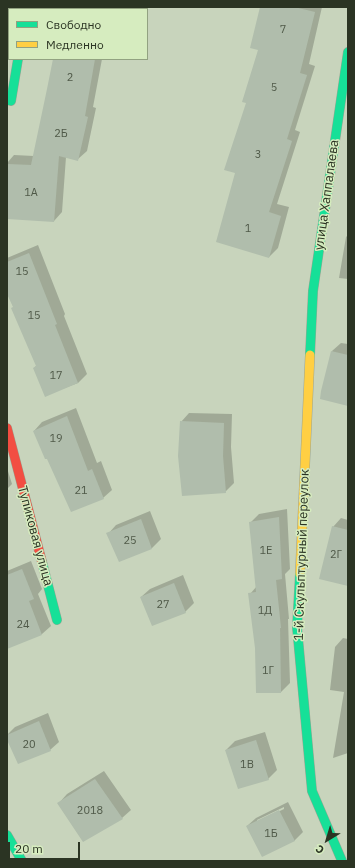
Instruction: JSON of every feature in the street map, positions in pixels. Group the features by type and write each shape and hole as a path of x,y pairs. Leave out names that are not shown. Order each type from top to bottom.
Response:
{"street":[{"name":"улица Хаппалаева","path":"313,291 348,52"},
{"path":"9,101 18,60"},
{"name":"1-й Скульптурный переулок","path":"313,291 297,627 312,791 342,861"},
{"name":"Тупиковая улица","path":"7,428 57,620"},
{"path":"7,835 22,861"}],"building":[{"path":"260,7 294,7 315,12 300,73 307,75 287,139 292,141 269,212 281,216 269,258 216,242 235,173 224,170 246,103 242,102 258,50 250,48"},
{"path":"53,60 95,60 85,116 88,117 78,161 59,156 54,222 7,219 7,164 31,165"},
{"path":"29,253 78,383 45,397 33,368 36,366 11,308 13,307 7,294 7,262"},
{"path":"331,351 348,355 348,406 320,399"},
{"path":"67,416 88,471 92,469 104,499 71,512 33,431"},
{"path":"180,421 224,423 223,456 226,493 182,496 178,456"},
{"path":"279,517 282,579 276,580 281,628 281,693 256,693 255,648 248,593 256,592 249,522"},
{"path":"141,519 152,549 119,562 106,533"},
{"path":"332,526 348,530 348,586 319,579"},
{"path":"22,569 34,599 29,601 42,635 7,649 7,575"},
{"path":"174,583 186,613 152,626 140,597"},
{"path":"39,721 51,751 18,764 7,740 7,735"},
{"path":"256,740 269,780 238,789 225,750"},
{"path":"95,779 123,819 83,842 57,803"},
{"path":"279,810 295,841 262,857 246,826"}],"traffic: fast":[{"path":"310,355 313,291 348,52"},
{"path":"7,100 11,101 18,60"},
{"path":"42,562 57,620"},
{"path":"300,574 297,627 312,791 342,861"},
{"path":"7,835 22,861"}],"traffic: slow":[{"path":"300,574 310,355"}],"traffic: jam":[{"path":"7,428 42,562"}]}
